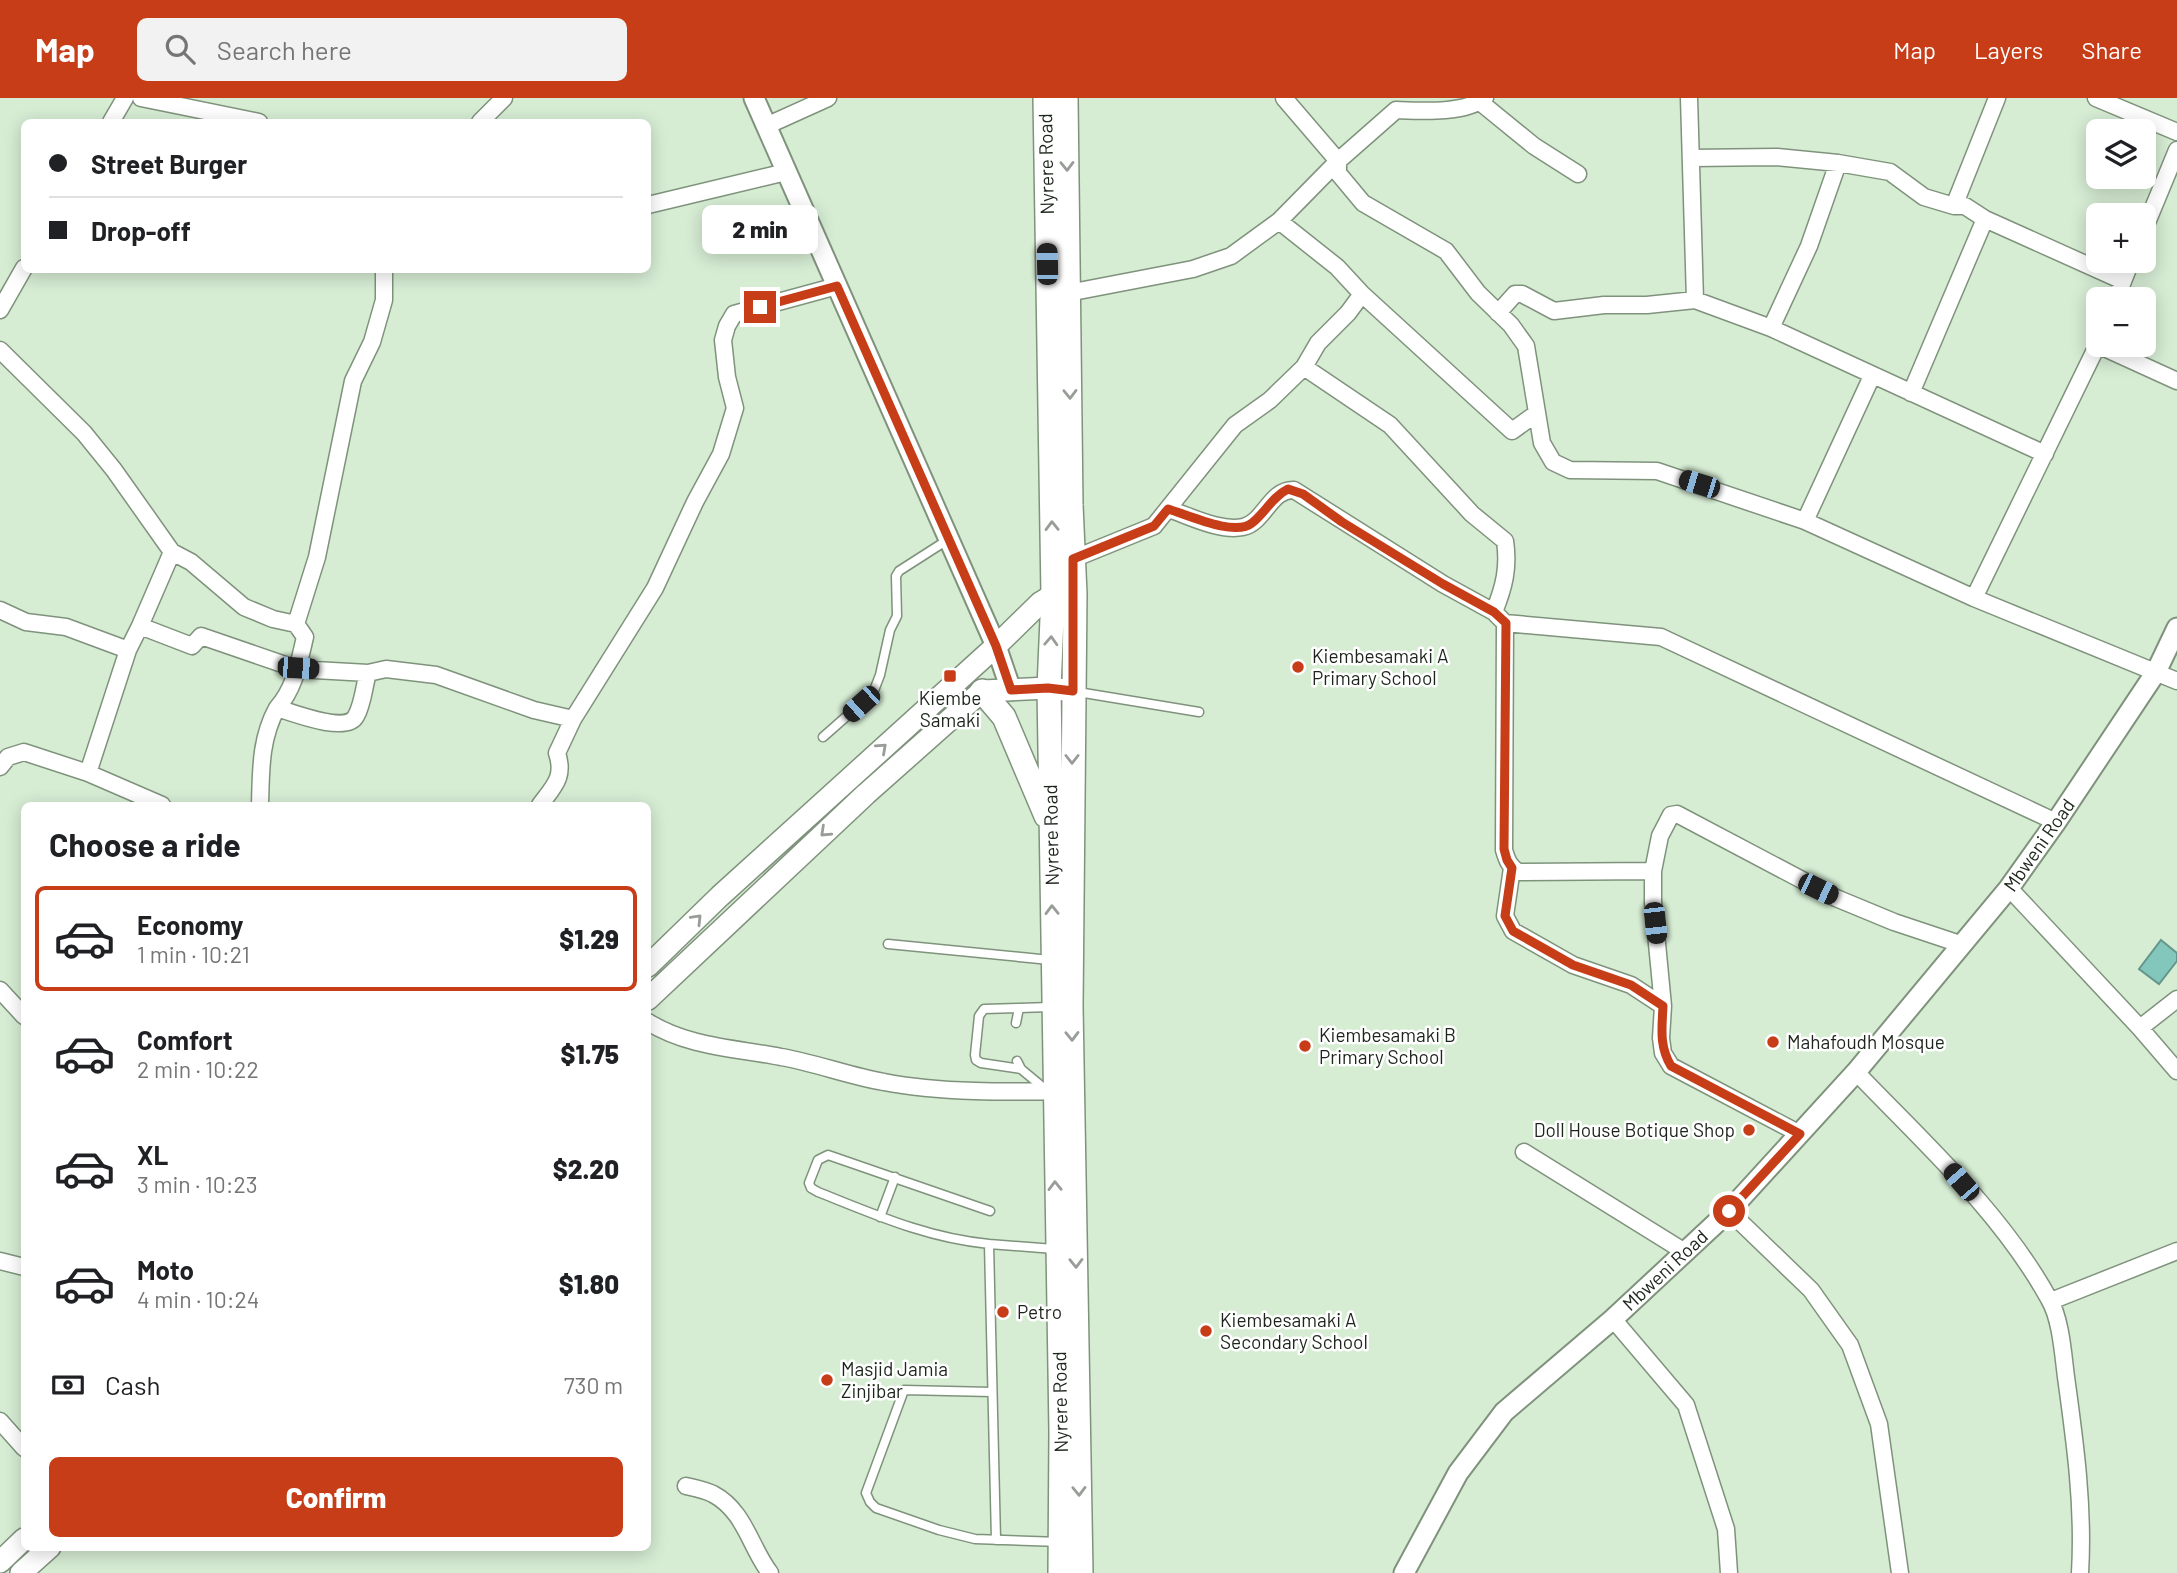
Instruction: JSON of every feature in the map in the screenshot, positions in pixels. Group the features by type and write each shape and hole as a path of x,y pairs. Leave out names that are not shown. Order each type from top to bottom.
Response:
{"main road":[{"name":"Nyrere Road","path":"1045,98 1064,594 1073,691 1058,1091 1057,1249 1070,1543 1081,1573"},
{"name":"Nyrere Road","path":"1063,1007 1053,960 1048,688 1064,594 1073,559 1066,98"},
{"path":"651,963 720,896 1040,603 1064,594"},
{"path":"651,996 866,794 982,691 1048,688 1073,691"},
{"path":"982,691 1004,717 1051,828"},
{"path":"852,775 866,794"},
{"path":"720,896 735,917"},
{"name":"Nyrere Road","path":"1058,1091 1070,1543 1060,1573"},
{"path":"0,1562 21,1542"},
{"path":"21,1573 46,1551"}],"street":[{"path":"113,119 125,98"},
{"path":"141,98 244,119"},
{"path":"483,119 504,98"},
{"path":"754,98 996,646 1011,690"},
{"path":"766,126 828,98"},
{"path":"1284,98 1338,161 1338,173 1363,203 1446,251 1478,293 1511,325 1526,346 1542,443 1553,462 1570,470 1657,471 1805,521 1974,598 2177,681"},
{"path":"1689,98 1695,300"},
{"path":"1954,206 1997,98"},
{"path":"2096,98 2177,132"},
{"path":"1068,293 1193,270 1231,256 1279,221 1393,104 1448,110 1483,100 1534,146 1578,174"},
{"path":"2155,203 2177,150"},
{"path":"1691,158 1777,158 1838,163 1889,172 1924,197 1954,206 1965,206 1985,219 2123,281"},
{"path":"1771,328 1809,246 1838,163"},
{"path":"651,204 786,172"},
{"path":"1911,393 1985,219"},
{"path":"1279,221 1337,267 1362,294 1512,431 1537,413"},
{"path":"0,310 21,273"},
{"path":"296,624 317,557 353,381 372,342 384,300 384,273"},
{"path":"2121,287 2127,273"},
{"path":"542,802 560,774 562,767 557,752 573,719 655,588 695,502 721,454 735,408 727,377 723,340 727,326 734,314 837,286"},
{"path":"1498,313 1516,293 1554,311 1695,300 1771,328 2045,454"},
{"path":"1073,559 1154,526 1235,425 1270,400 1304,367 1318,343 1348,313 1362,294"},
{"path":"0,349 84,433 114,470 172,552 191,562 244,607 273,619 296,624 305,637 298,668 288,694 268,724 261,754 260,802"},
{"path":"1974,598 2092,357"},
{"path":"2124,357 2177,381"},
{"path":"1304,367 1390,425 1472,514 1504,541 1507,559 1500,617 1504,849 1512,868 1518,872 1653,871"},
{"path":"1805,521 1872,376"},
{"path":"1168,509 1214,524 1243,527 1251,525 1280,494 1288,489 1294,490 1432,578 1500,617 1661,637 2056,822"},
{"path":"88,773 128,650 172,552"},
{"path":"0,610 26,622 66,627 128,650"},
{"path":"140,626 192,646 201,636 298,668 368,673 386,669 436,675 534,710 573,719"},
{"name":"Mbweni Road","path":"1404,1573 1458,1473 1504,1412 1613,1319 1729,1211 1856,1072 2010,888 2156,671 2177,628"},
{"path":"277,708 337,724 348,723 356,718 368,673"},
{"path":"0,767 8,757 24,752 88,773 155,802"},
{"path":"1800,1134 1671,1066 1663,1053 1663,1006 1653,902 1653,871 1660,836 1671,815 1677,814 1836,898 1894,922 1963,945"},
{"path":"1512,868 1505,916 1513,931 1573,965 1631,985 1663,1006"},
{"path":"2010,888 2177,1071"},
{"path":"2,998 21,1014"},
{"path":"2140,1028 2177,999"},
{"path":"651,1024 668,1033 701,1044 816,1063 887,1083 923,1087 1058,1091"},
{"path":"1856,1072 1946,1165 2005,1233 2051,1301 2062,1343 2075,1438 2082,1534 2080,1573"},
{"path":"1524,1152 1685,1252"},
{"path":"1729,1211 1811,1290 1850,1345 1879,1424 1900,1573"},
{"path":"2051,1301 2177,1251"},
{"path":"0,1261 21,1266"},
{"path":"1613,1319 1686,1405 1726,1528 1730,1573"},
{"path":"0,1421 21,1445"},
{"path":"686,1486 713,1494 735,1512 770,1573"}],"lane":[{"path":"823,737 873,693 890,630 897,616 896,576 899,571 949,539"},
{"path":"1073,691 1199,712"},
{"path":"888,944 1053,960"},
{"path":"1058,1091 1019,1065 981,1063 976,1060 975,1055 979,1016 984,1009 1063,1007"},
{"path":"1016,1023 1019,1008"},
{"path":"990,1211 828,1154 818,1160 809,1183 818,1192 931,1235 955,1241 1057,1249"},
{"path":"880,1217 895,1177"},
{"path":"989,1244 996,1540"},
{"path":"992,1392 904,1390 866,1493 870,1502 876,1508 939,1530 975,1539 1070,1543"}],"water":[{"path":"2161,940 2177,953 2177,961 2159,984 2139,969"}],"place":[{"name":"Kiembesamaki A Primary School","path":"1298,667"},
{"name":"Kiembe Samaki","path":"950,676"},
{"name":"Mahafoudh Mosque","path":"1773,1042"},
{"name":"Kiembesamaki B Primary School","path":"1305,1046"},
{"name":"Doll House Botique Shop","path":"1749,1130"},
{"name":"Petro","path":"1003,1312"},
{"name":"Kiembesamaki A Secondary School","path":"1206,1331"},
{"name":"Masjid Jamia Zinjibar","path":"827,1380"}],"route":[{"path":"760,307 837,286 996,646 1011,690 1048,688 1073,691 1073,559 1154,526 1168,509 1232,528 1251,525 1288,489 1303,494 1342,522 1494,612 1506,623 1504,849 1512,868 1505,909 1507,924 1513,931 1573,965 1614,978 1654,998 1663,1006 1663,1053 1671,1066 1800,1134 1729,1211"}]}
